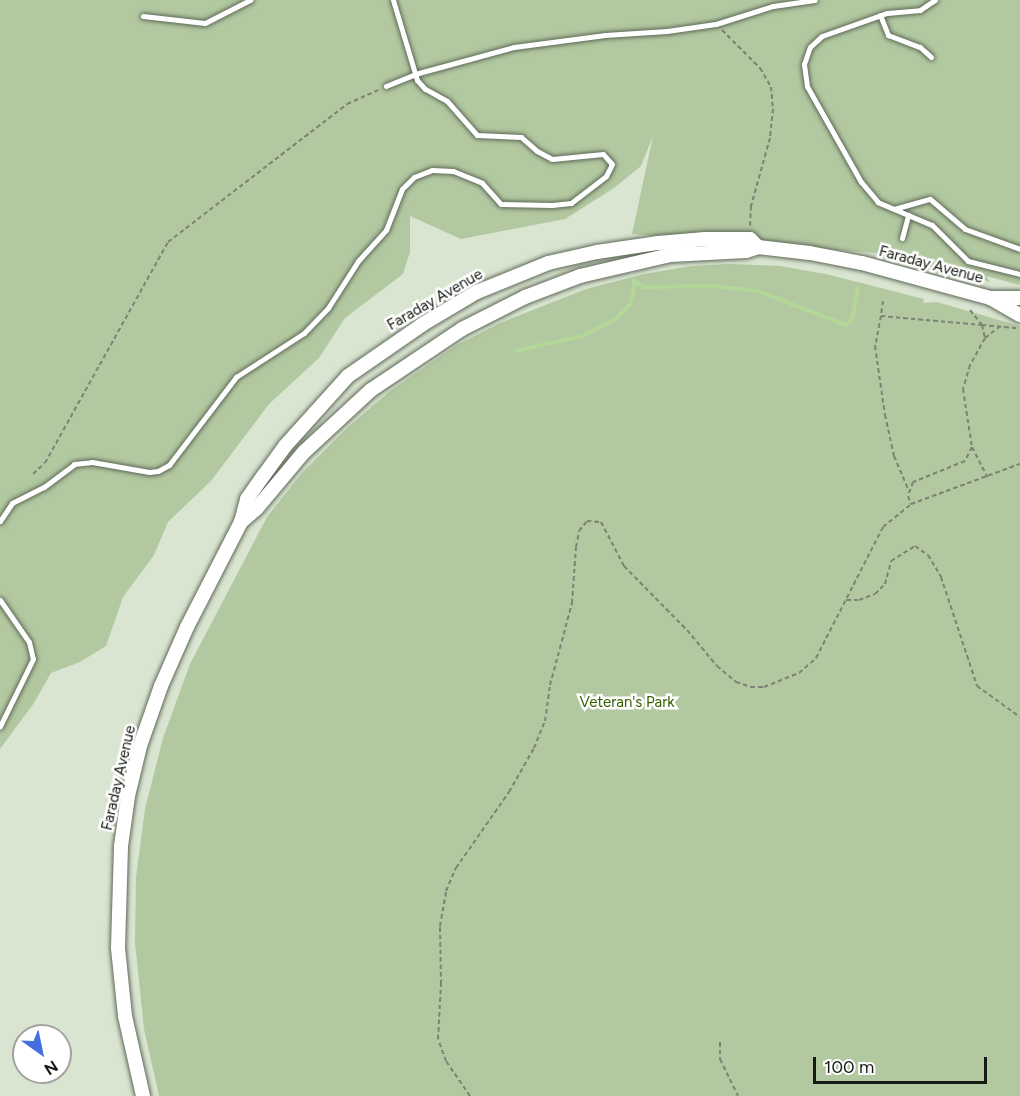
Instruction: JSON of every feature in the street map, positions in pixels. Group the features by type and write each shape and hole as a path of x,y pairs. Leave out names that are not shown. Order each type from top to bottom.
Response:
{"main road":[{"name":"Faraday Avenue","path":"143,1096 125,1016 118,948 121,846 128,796 140,746 161,686 187,627 241,522 247,499 285,446 348,376 450,306 486,288 548,263 658,243 754,243 862,263 990,298 1020,315"},
{"name":"Faraday Avenue","path":"241,522 257,508 304,452 336,420 371,390 462,329 525,297 580,276 670,255 746,251 754,243"},
{"name":"Faraday Avenue","path":"990,298 1020,298"}],"lane":[{"path":"143,16 205,23 218,19 250,0"},
{"path":"0,521 12,503 44,487 74,464 92,462 149,472 158,471 169,465 236,377 303,333 328,308 358,261 382,235 402,189 414,177 432,170 453,171 482,183 497,202 503,205 559,205 571,203 594,187 611,168 610,159 603,154 552,159 540,154 521,137 477,135 447,101 421,86 415,74 393,0"},
{"path":"386,86 415,74 514,47 606,35 650,34 716,24 773,6 815,0"},
{"path":"935,0 920,10 880,15 816,40 807,52 804,71 814,99 861,182 878,202 932,225 968,261 1020,274"},
{"path":"880,15 888,35 920,46 931,57"},
{"path":"893,209 930,199 965,229 1020,249"},
{"path":"902,238 908,215"},
{"path":"0,600 29,642 33,659 0,726"}],"path":[{"path":"716,24 760,68 771,87 773,109 770,138 751,206 754,243"},
{"path":"33,474 45,463 168,242 347,104 386,86"},
{"path":"883,302 875,346 885,416 894,456 909,492"},
{"path":"970,310 982,325 985,338"},
{"path":"881,316 1017,329 1020,326"},
{"path":"987,477 972,447 963,389 970,365 985,338 999,327"},
{"path":"911,504 908,496 913,482 965,461 972,447"},
{"path":"471,1096 446,1061 438,1039 441,984 440,926 446,891 456,868 509,792 534,748 545,721 550,685 572,603 579,531 587,521 601,522 624,566 687,630 717,666 736,682 751,687 764,687 800,673 816,658 883,527 911,504 1020,464"},
{"path":"846,600 859,600 875,594 885,584 891,561 915,546 928,555 940,577 977,686 1020,717"},
{"path":"720,1042 720,1059 738,1096"}],"green space":[{"path":"0,0 1020,0 1020,285 986,276 990,282 876,253 632,234 653,136 641,166 614,188 565,219 461,239 410,216 410,252 403,274 345,318 319,358 269,404 211,481 168,522 154,555 123,597 106,646 80,662 51,673 34,703 0,749"},
{"name":"Veteran's Park","path":"729,264 780,266 826,274 924,299 923,303 937,302 1020,326 1020,1096 159,1096 144,1029 135,943 136,877 145,809 163,738 190,664 267,517 301,474 347,428 390,391 457,345 500,323 586,289 644,274 692,266"}],"waterway":[{"path":"634,280 643,287 713,286 758,291 846,325 852,320 858,289"},
{"path":"515,351 582,336 617,318 630,305 634,280"}]}
